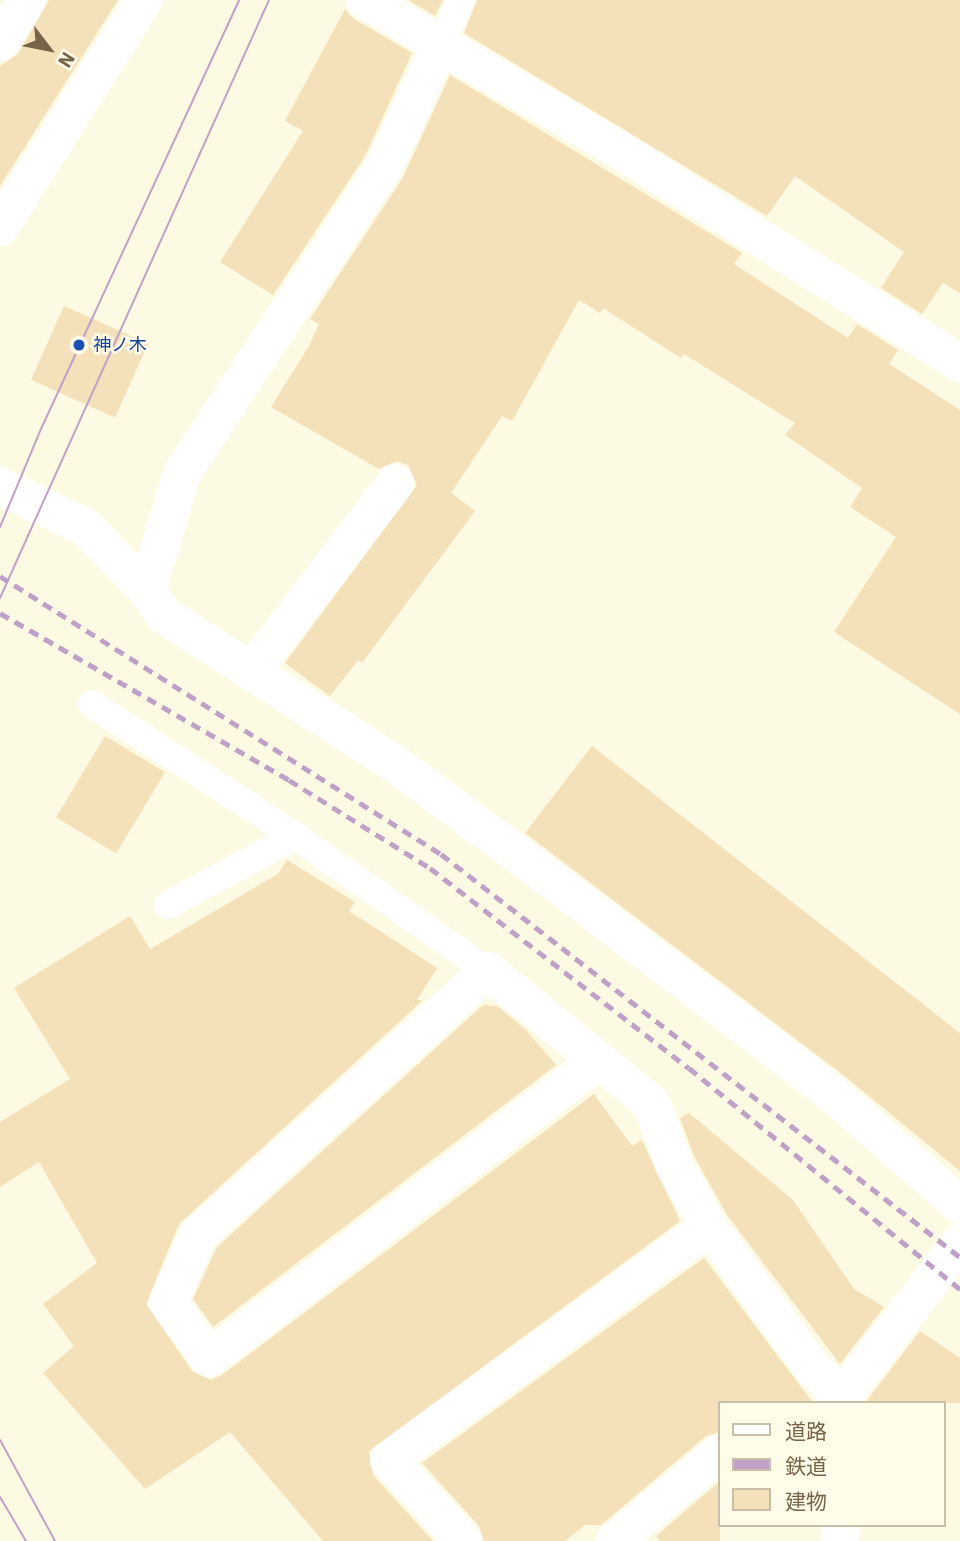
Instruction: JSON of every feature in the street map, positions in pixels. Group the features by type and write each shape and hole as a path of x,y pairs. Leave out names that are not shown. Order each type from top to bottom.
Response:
{"street":[{"path":"0,42 27,0"},
{"path":"0,227 144,0"},
{"path":"365,0 441,43 960,363"},
{"path":"147,590 182,473 384,167 441,43"},
{"path":"252,671 395,483"},
{"path":"0,486 85,527 147,590 164,615 395,764 598,914 829,1091 960,1205"},
{"path":"597,1061 209,1358 168,1302 199,1234 488,971 652,1104 674,1164 709,1227 813,1369 840,1401 960,1243"},
{"path":"463,1541 389,1460 709,1227"},
{"path":"615,1541 718,1455"}],"lane":[{"path":"441,43 461,0"},
{"path":"92,704 295,836 488,971"},
{"path":"168,905 295,836"}],"building":[{"path":"49,0 118,0 0,186 0,66 18,54"},
{"path":"408,0 443,0 435,16"},
{"path":"477,0 960,0 960,293 943,283 922,314 881,288 904,252 795,176 767,216 464,33"},
{"path":"345,9 354,19 412,53 365,156 273,295 220,262 303,131 285,121"},
{"path":"450,75 742,253 734,264 848,338 857,324 898,350 889,364 960,410 960,714 834,632 896,537 850,507 862,488 785,435 795,423 684,354 681,358 603,308 600,313 579,300 512,421 502,416 451,493 475,511 362,663 358,660 330,696 285,663 417,485 408,465 397,461 379,469 271,407 309,346 319,324 310,319 402,179"},
{"path":"64,306 148,343 115,417 31,380"},
{"path":"105,736 165,772 116,853 56,817"},
{"path":"592,746 960,1033 960,1171 842,1074 525,833"},
{"path":"287,860 355,902 349,911 437,968 417,1000 423,1000 179,1224 146,1304 192,1371 211,1380 222,1375 594,1094 632,1146 642,1140 680,1221 369,1451 373,1475 433,1541 323,1541 230,1432 145,1489 43,1373 74,1346 43,1304 97,1263 39,1162 0,1187 0,1122 70,1079 14,988 130,916 150,949 278,874"},
{"path":"483,1005 497,1006 526,1030 556,1065 213,1327 193,1299 217,1247"},
{"path":"689,1113 793,1200 854,1289 884,1307 840,1364 727,1215 694,1156 680,1118"},
{"path":"704,1258 811,1401 718,1401 718,1433 706,1436 601,1525 585,1525 565,1541 484,1541 479,1526 422,1463"},
{"path":"920,1331 960,1358 960,1403 867,1401"},
{"path":"718,1483 720,1541 660,1541 656,1536"}],"tram line":[{"path":"0,527 41,429 239,0"},
{"path":"0,598 269,0"},
{"path":"0,1440 55,1541"},
{"path":"0,1497 26,1541"}],"railway":[{"path":"0,576 441,854 960,1257"},
{"path":"0,613 289,780 430,868 689,1068 960,1289"}],"place":[{"name":"神ノ木","path":"79,345"}]}
